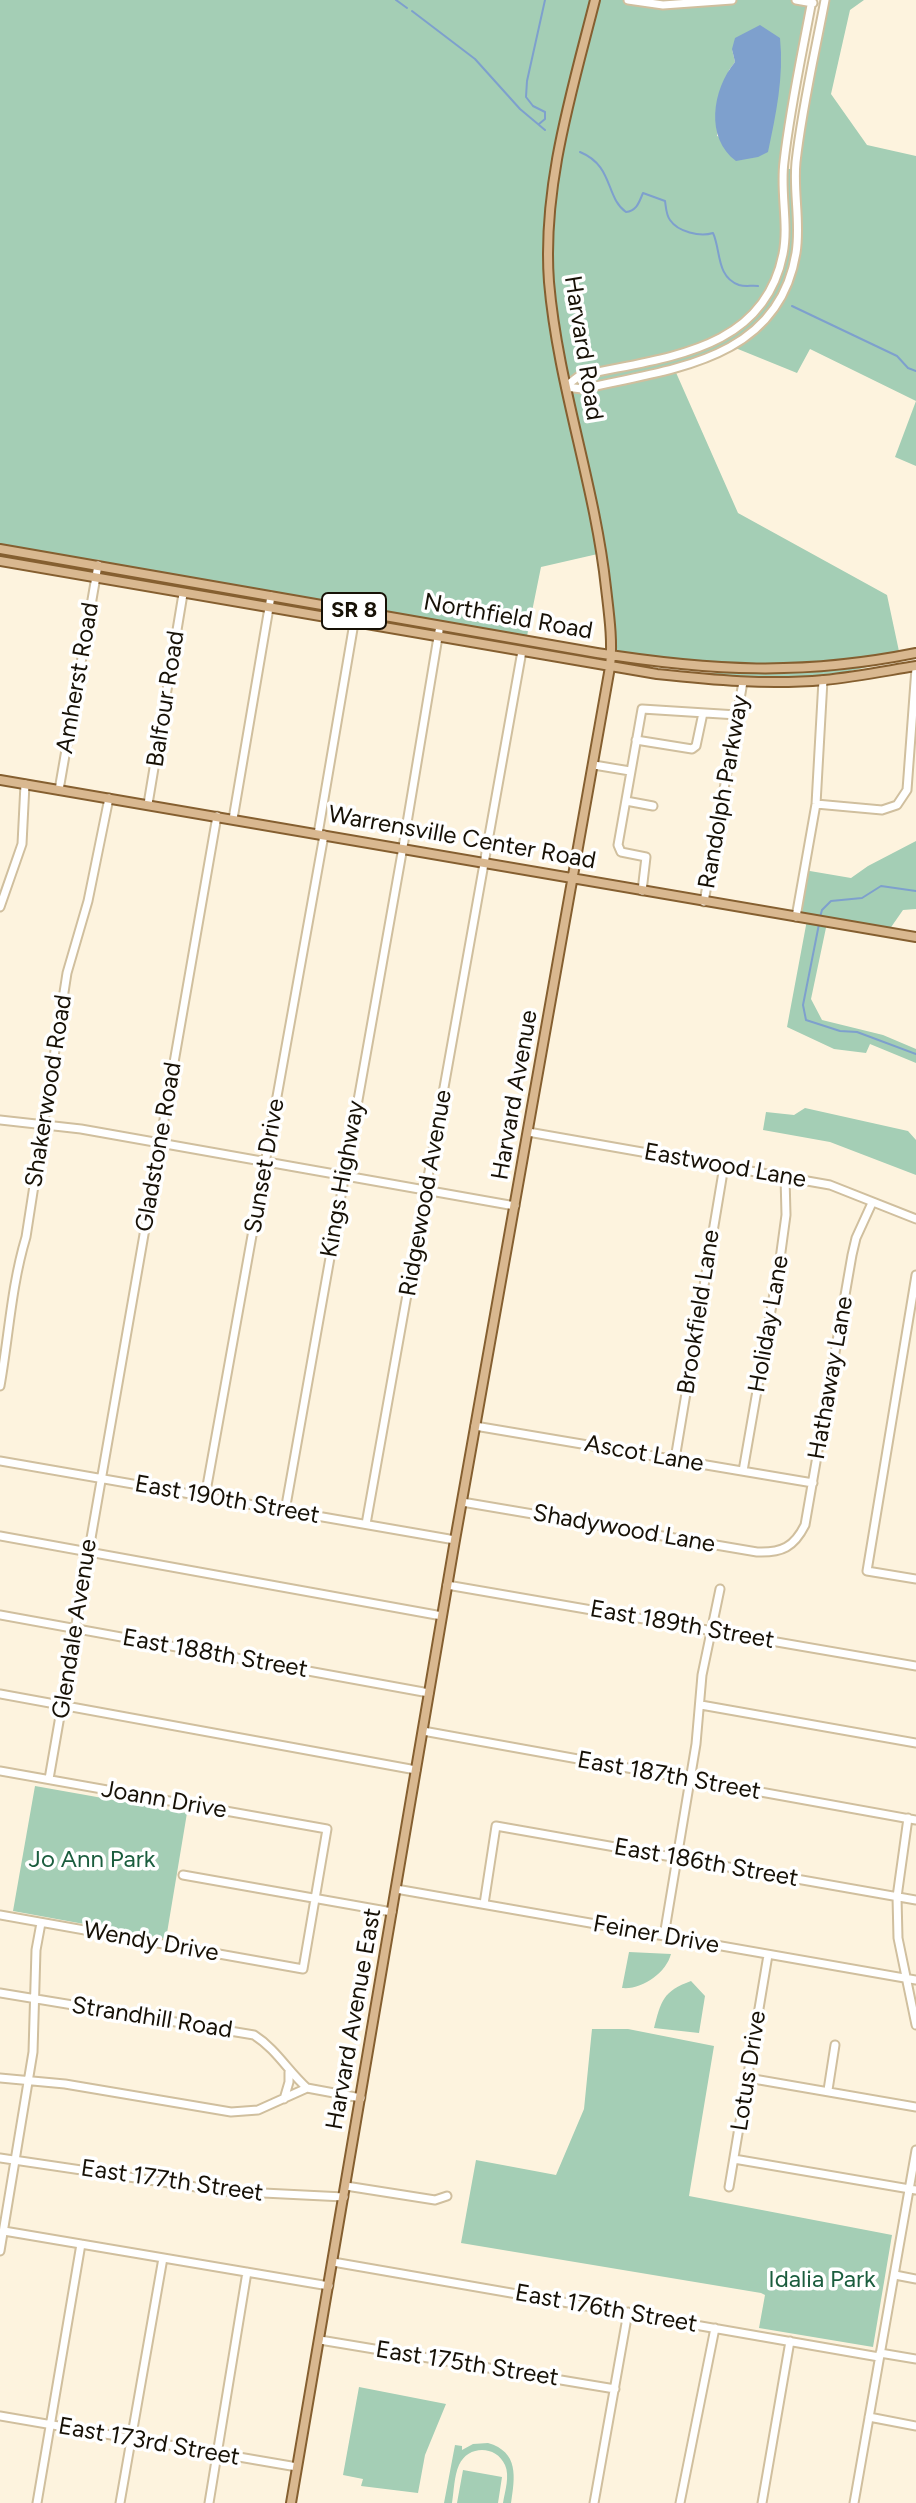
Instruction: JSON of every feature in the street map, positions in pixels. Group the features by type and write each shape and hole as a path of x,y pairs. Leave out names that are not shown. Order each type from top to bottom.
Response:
{"main road":[{"name":"Harvard Road","path":"595,0 557,158 550,215 549,280 566,387 601,543 611,655"},
{"name":"Northfield Road","path":"0,549 691,667 762,670 840,665 915,653"},
{"name":"Northfield Road","path":"0,561 610,667 743,682 823,680 916,666"},
{"name":"Harvard Avenue","path":"455,1540 575,878 611,655"},
{"name":"Warrensville Center Road","path":"0,780 916,937"},
{"name":"Harvard Avenue East","path":"291,2503 455,1540"}],"street":[{"path":"628,0 663,5 732,0"},
{"path":"566,387 582,389 709,359 750,335 776,304 792,270 796,251 796,170 824,2 796,0"},
{"path":"566,387 579,376 704,347 728,336 744,324 770,292 784,251 783,170 812,1"},
{"path":"783,170 796,170"},
{"path":"785,223 797,222"},
{"path":"704,347 709,359"},
{"name":"Amherst Road","path":"59,790 98,565"},
{"name":"Balfour Road","path":"148,804 183,594"},
{"path":"233,819 271,596"},
{"name":"Sunset Drive","path":"205,1497 267,1160 354,623"},
{"name":"Kings Highway","path":"285,1511 440,625"},
{"name":"Ridgewood Avenue","path":"366,1524 522,651"},
{"path":"816,804 882,810 897,805 907,790 915,653"},
{"path":"796,917 816,804 823,680"},
{"name":"Randolph Parkway","path":"704,902 743,682"},
{"path":"642,891 646,857 621,852 618,848 641,712 646,708 737,715"},
{"path":"636,740 692,749 696,746 703,713"},
{"path":"594,765 630,771"},
{"path":"0,907 22,844 25,784"},
{"name":"Shakerwood Road","path":"0,1386 15,1273 26,1237 67,973 88,901 109,798"},
{"path":"626,801 653,806"},
{"name":"Gladstone Road","path":"100,1478 217,816"},
{"path":"0,1120 267,1160 515,1206"},
{"name":"Eastwood Lane","path":"528,1132 846,1189 872,1203 916,1219"},
{"name":"Brookfield Lane","path":"675,1459 724,1166"},
{"name":"Holiday Lane","path":"743,1471 780,1259 786,1215 785,1176"},
{"name":"Hathaway Lane","path":"786,1550 799,1538 805,1525 852,1255 872,1203"},
{"path":"916,1275 867,1571 916,1579"},
{"name":"Ascot Lane","path":"475,1426 813,1483"},
{"name":"East 190th Street","path":"0,1461 455,1540"},
{"name":"Glendale Avenue","path":"49,1779 100,1478"},
{"name":"Shadywood Lane","path":"462,1502 757,1552 786,1550"},
{"path":"0,1536 442,1616"},
{"name":"East 189th Street","path":"447,1585 916,1666"},
{"path":"664,1936 701,1705 702,1675 720,1589"},
{"name":"East 188th Street","path":"0,1615 429,1693"},
{"path":"0,1694 416,1770"},
{"path":"701,1705 916,1743"},
{"name":"East 187th Street","path":"423,1731 912,1819"},
{"name":"Joann Drive","path":"0,1771 327,1829 315,1898"},
{"path":"912,1819 897,1897 898,1938 904,1979 916,2025"},
{"name":"East 186th Street","path":"484,1904 496,1826 916,1900"},
{"path":"183,1875 392,1912"},
{"name":"Feiner Drive","path":"396,1889 916,1980"},
{"name":"Wendy Drive","path":"0,1915 303,1969 315,1898"},
{"path":"0,2251 28,2082 36,1999 36,1950 41,1923"},
{"name":"Lotus Drive","path":"729,2187 768,1955"},
{"name":"Strandhill Road","path":"0,1993 254,2035 269,2045 289,2072 307,2088"},
{"path":"828,2090 835,2045"},
{"path":"284,2099 289,2072"},
{"path":"0,2078 65,2084 231,2112 258,2110 307,2088 361,2098"},
{"path":"748,2078 916,2107"},
{"path":"854,2503 913,2189 916,2150"},
{"name":"East 177th Street","path":"0,2158 223,2191 344,2197"},
{"path":"734,2159 913,2189"},
{"path":"346,2186 435,2200 447,2196"},
{"path":"4,2231 329,2286"},
{"path":"37,2503 81,2244"},
{"path":"120,2503 163,2258"},
{"name":"East 176th Street","path":"333,2262 790,2341 916,2359"},
{"path":"209,2503 247,2272"},
{"path":"895,2275 916,2279"},
{"path":"594,2503 628,2312"},
{"path":"680,2503 715,2328"},
{"name":"East 175th Street","path":"320,2340 615,2389"},
{"path":"762,2503 790,2341"},
{"name":"East 173rd Street","path":"0,2416 297,2467"},
{"path":"869,2417 916,2426"}],"green space":[{"path":"0,0 628,0 663,5 732,0 812,0 784,168 795,170 825,0 864,0 850,10 831,94 867,145 916,156 916,401 810,349 797,373 733,347 674,368 738,513 887,595 900,656 773,670 611,655 602,553 541,567 526,641 430,627 429,632 276,605 279,601 421,625 423,618 0,545","holes":["732,49 768,152 717,136 729,70 735,62"]},
{"path":"916,401 916,466 895,457"},
{"path":"104,571 261,598 262,601 259,603 103,575"},
{"path":"901,660 841,673 779,679 716,677 624,665 688,673 777,673"},
{"path":"916,841 916,909 903,910 887,933 827,923 811,999 822,1020 883,1035 916,1049 916,1063 870,1044 866,1053 834,1049 787,1027 807,920 796,917 804,870 851,878"},
{"path":"805,1108 908,1131 916,1140 916,1175 830,1142 763,1130 766,1112 794,1115"},
{"name":"Jo Ann Park","path":"35,1786 187,1813 166,1939 13,1911"},
{"path":"629,1952 671,1954 664,1968 652,1979 622,1988"},
{"path":"691,1981 705,1996 699,2033 654,2028 665,1998 674,1989"},
{"name":"Idalia Park","path":"592,2029 628,2029 714,2046 689,2196 892,2235 873,2347 759,2328 765,2295 761,2293 461,2243 476,2160 556,2175 584,2109"},
{"path":"359,2387 446,2404 425,2455 418,2493 361,2486 363,2479 343,2475"},
{"path":"488,2443 498,2447 510,2459 514,2475 511,2503 503,2503 507,2479 505,2465 495,2454 482,2450 463,2458 456,2474 452,2503 444,2503 455,2445 462,2446 462,2450 473,2444"},
{"path":"463,2470 502,2477 498,2503 457,2503"}],"water":[{"path":"760,25 780,38 781,67 776,110 768,152 736,161 720,140 716,127 717,100 727,73 735,62 732,49 735,38"}],"waterway":[{"path":"396,0 407,8"},
{"path":"539,124 545,119 545,112 533,106 526,97 545,0"},
{"path":"412,11 475,59 520,109 545,130"},
{"path":"580,152 599,165 619,206 626,212 635,208 643,193 665,201 669,218 678,228 696,234 713,233 726,276 742,286 758,286"},
{"path":"792,306 897,356 908,368 916,371"},
{"path":"820,917 831,901 862,898 881,886 916,891"},
{"path":"819,924 803,1005 806,1020 840,1031 857,1032 916,1054"}]}
